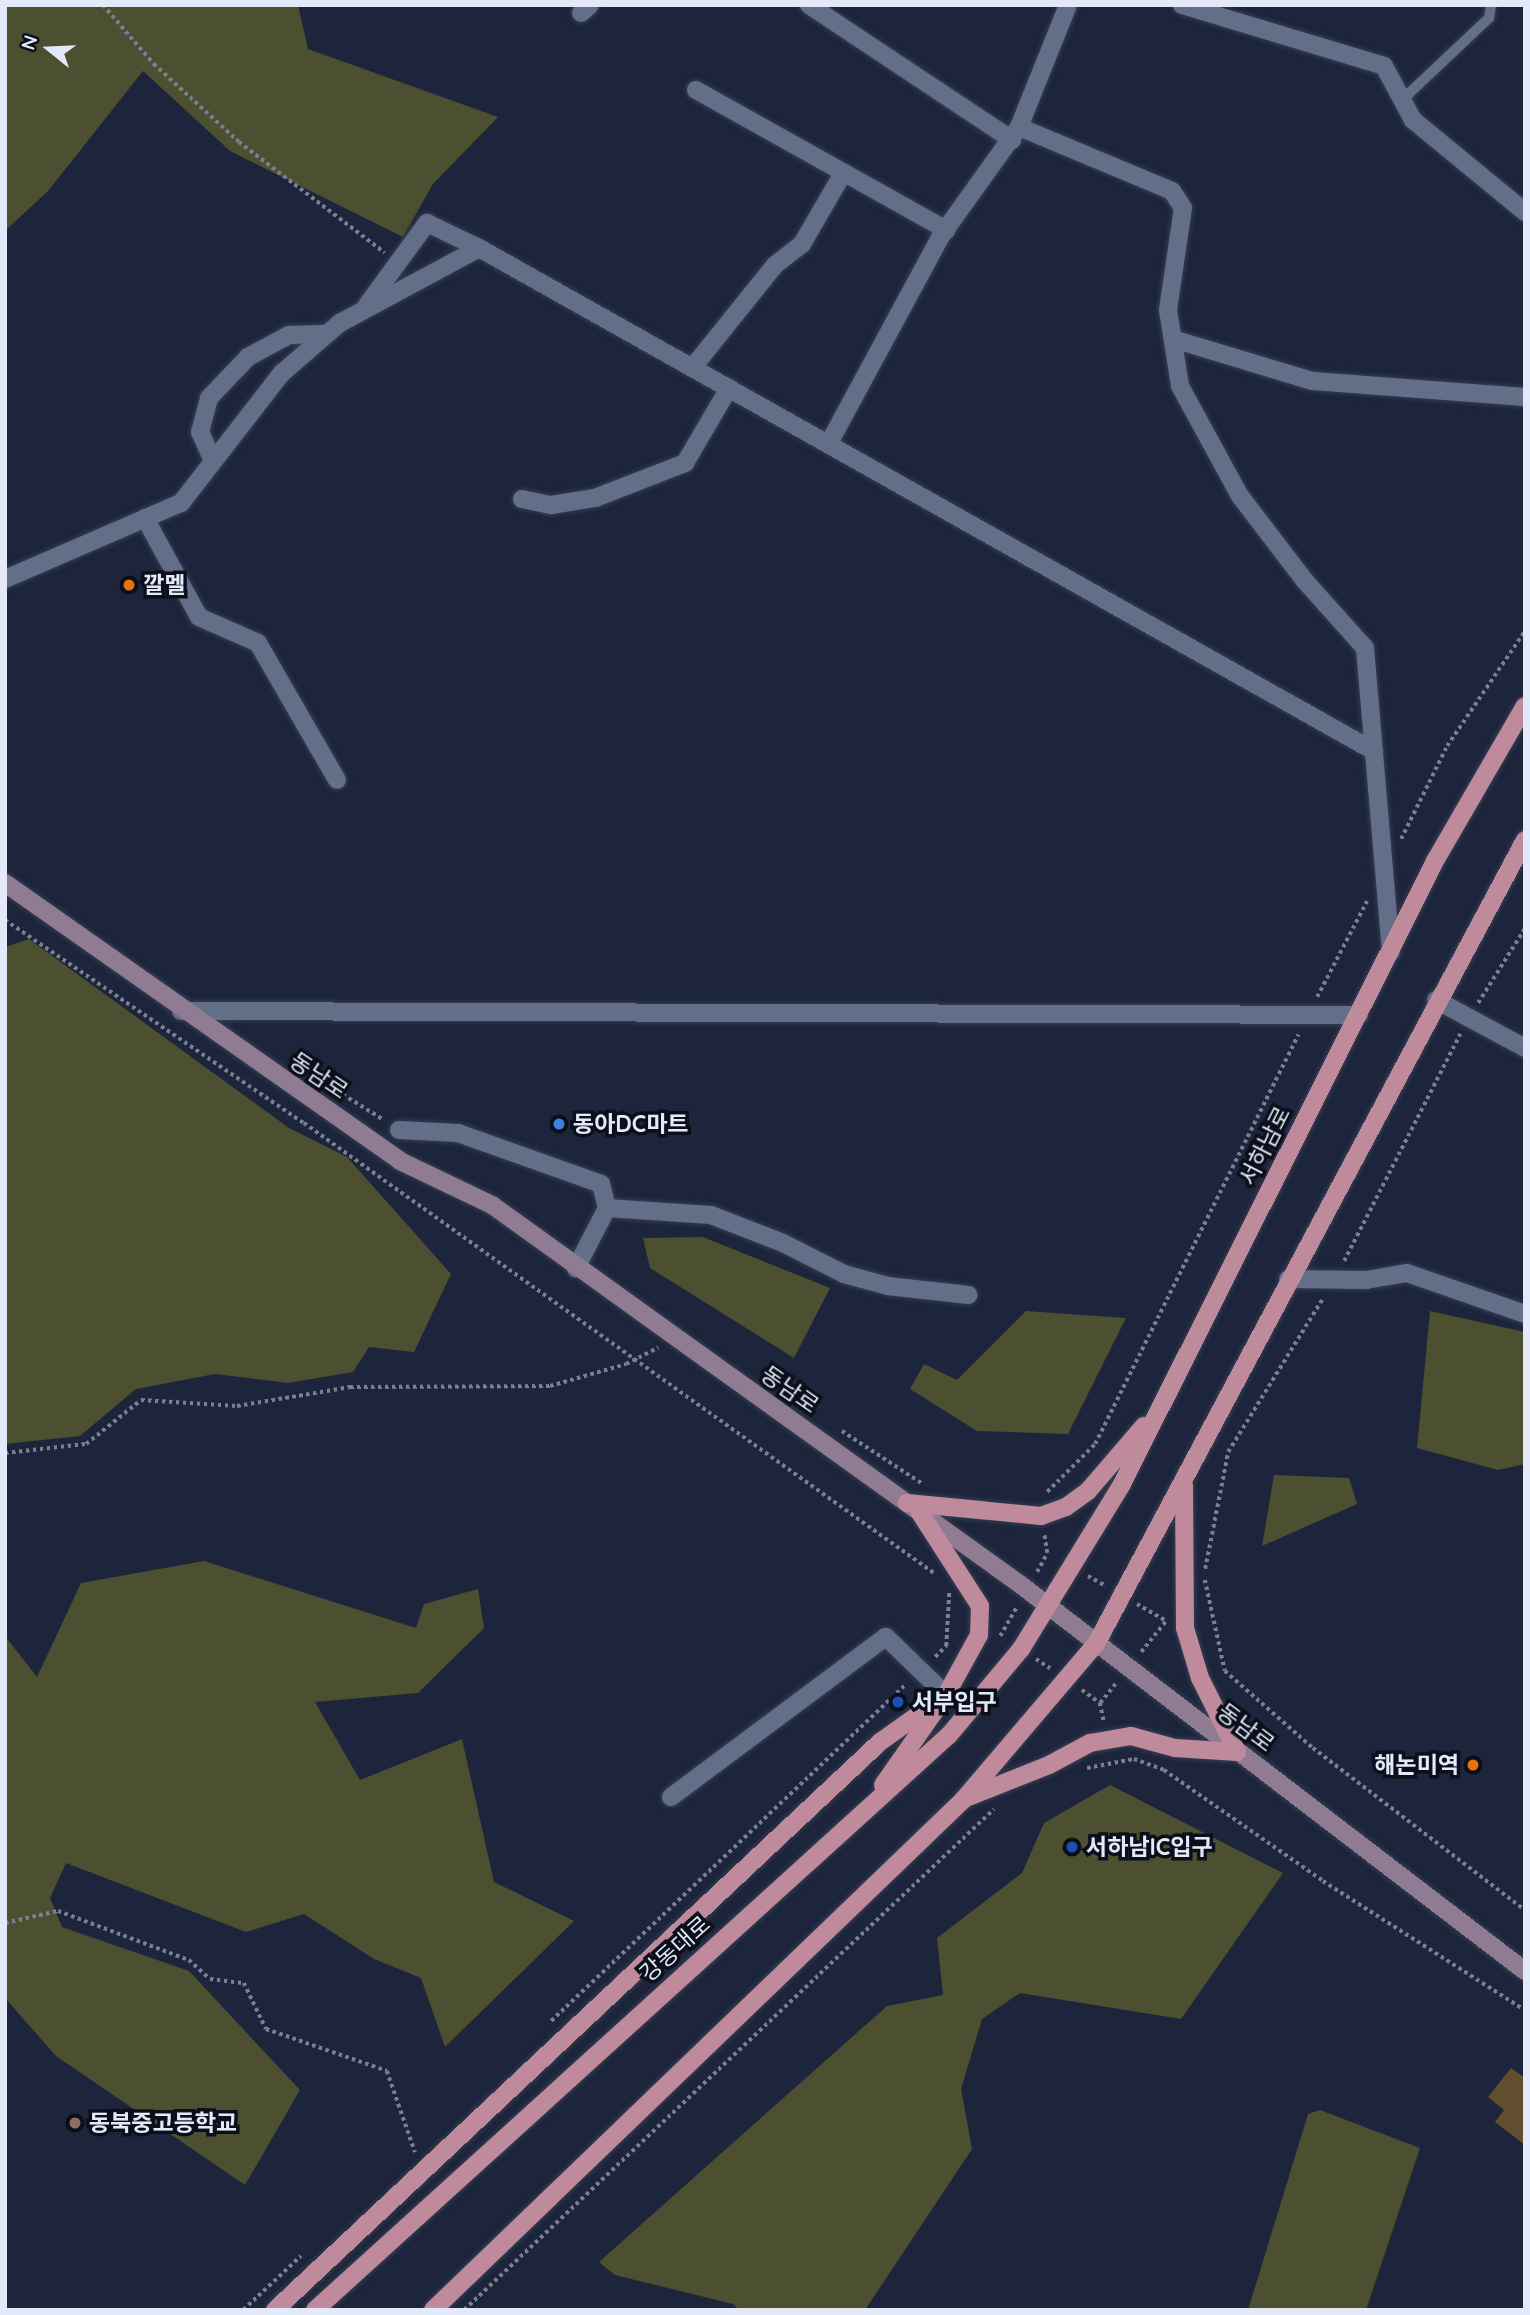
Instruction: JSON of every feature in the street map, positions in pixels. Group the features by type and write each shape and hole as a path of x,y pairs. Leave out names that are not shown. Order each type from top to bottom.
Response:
{"main road":[{"name":"서하남로","path":"1050,1607 1159,1411 1475,787 1525,706"},
{"path":"433,2310 963,1800 1096,1644 1184,1482 1436,1000 1525,840"},
{"name":"동남로","path":"5,883 181,1011 400,1161 492,1205 1050,1607 1525,1971"},
{"path":"914,1508 1041,1516 1066,1507 1088,1491 1159,1411"},
{"path":"1184,1482 1185,1628 1200,1678 1237,1752"},
{"path":"864,1811 946,1695 979,1635 980,1606 914,1508"},
{"name":"강동대로","path":"315,2310 949,1734 1021,1649 1050,1607"},
{"path":"275,2310 880,1742 946,1695"},
{"path":"963,1800 1049,1765 1090,1743 1131,1737 1175,1748 1237,1752"}],"street":[{"path":"809,5 1015,134 1172,191 1183,208 1168,310 1180,386 1240,496 1305,581 1365,648 1391,952"},
{"path":"830,443 946,230 1015,134 1068,5"},
{"path":"1182,5 1384,66 1413,120 1525,212"},
{"path":"696,90 842,175 946,230"},
{"path":"693,368 775,265 802,244 842,175"},
{"path":"363,310 427,223 479,248 830,443 1374,751"},
{"path":"5,579 181,503 282,373 327,334 363,310 479,248"},
{"path":"213,461 200,432 209,398 248,357 289,335 327,334"},
{"path":"1172,340 1312,381 1525,397"},
{"path":"522,499 551,505 596,498 685,463 729,388"},
{"path":"145,518 199,617 258,643 337,780"},
{"path":"1436,1000 1525,1048"},
{"path":"181,1011 1359,1016"},
{"path":"399,1130 458,1133 601,1184 607,1208 576,1268"},
{"path":"607,1208 711,1215 783,1242 844,1274 888,1286 968,1295"},
{"path":"1288,1279 1333,1282 1407,1273 1525,1314"},
{"path":"671,1797 886,1637 946,1695"}],"lane":[{"path":"1402,100 1489,18 1491,5"}],"path":[{"path":"103,5 154,64 239,142 398,263"},
{"path":"1039,1500 1095,1444 1308,1015 1447,746 1525,631"},
{"path":"5,920 304,1123 939,1576"},
{"path":"1525,928 1469,1018 1333,1282 1228,1452 1204,1575 1226,1671 1313,1748 1525,1910"},
{"path":"5,1453 86,1444 141,1400 237,1406 350,1387 550,1386 635,1359 676,1338"},
{"path":"547,2026 946,1646 950,1584"},
{"path":"1080,1770 1134,1759 1164,1770 1323,1881 1525,2010"},
{"path":"464,2310 1003,1803"},
{"path":"5,1923 58,1911 189,1960 210,1979 244,1983 266,2029 387,2071 422,2170"},
{"path":"405,2160 425,2141"},
{"path":"243,2310 304,2254"}],"green space":[{"path":"5,5 298,5 308,49 498,117 433,184 403,237 230,151 143,71 48,191 5,231"},
{"path":"29,939 289,1128 347,1157 451,1274 414,1352 369,1347 353,1372 288,1383 215,1374 136,1389 80,1436 5,1444 5,947"},
{"path":"703,1237 830,1288 794,1358 650,1268 643,1238"},
{"path":"1026,1311 1126,1318 1068,1434 977,1431 910,1389 924,1364 957,1380"},
{"path":"1430,1311 1525,1332 1525,1464 1498,1470 1417,1448"},
{"path":"1274,1475 1349,1478 1357,1504 1262,1546"},
{"path":"204,1561 416,1628 424,1604 478,1589 484,1628 418,1693 315,1702 360,1780 462,1739 494,1882 574,1921 445,2047 421,1978 374,1959 304,1914 246,1932 66,1863 50,1898 62,1927 189,1971 300,2090 245,2185 56,2056 5,1998 5,1636 37,1677 81,1583"},
{"path":"1110,1785 1283,1873 1181,2019 1020,1993 982,2019 961,2089 972,2149 865,2310 739,2310 733,2304 615,2275 599,2262 887,2006 943,1995 937,1938 1022,1873 1044,1823"},
{"path":"1320,2110 1420,2148 1366,2310 1248,2310 1308,2114"}],"building":[{"path":"1511,2068 1525,2078 1525,2145 1495,2122 1504,2110 1488,2097"}],"place":[{"name":"깔멜","path":"129,585"},
{"name":"동아DC마트","path":"559,1124"},
{"name":"서부입구","path":"898,1702"},
{"name":"해논미역","path":"1473,1765"},
{"name":"서하남IC입구","path":"1072,1847"},
{"name":"동북중고등학교","path":"75,2123"}]}
